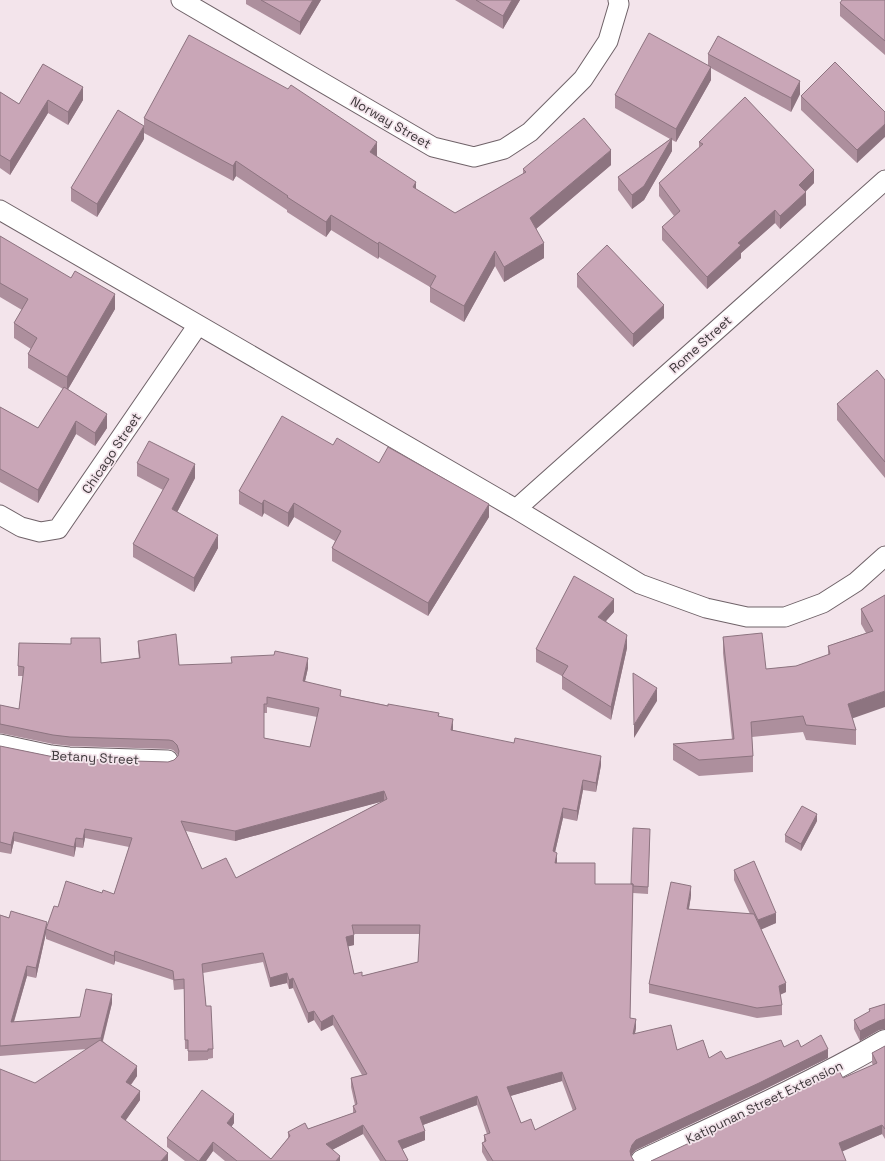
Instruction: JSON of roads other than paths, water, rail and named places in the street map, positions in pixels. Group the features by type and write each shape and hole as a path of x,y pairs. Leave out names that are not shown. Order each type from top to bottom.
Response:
{"street":[{"name":"Norway Street","path":"180,0 433,147 474,157 504,149 530,132 583,79 608,41 619,4 618,0"},
{"name":"Rome Street","path":"516,509 885,180"},
{"path":"0,210 516,509 640,584 706,608 747,617 785,617 823,603 856,582 885,556"},
{"name":"Chicago Street","path":"0,515 21,527 40,532 58,529 198,325"},
{"name":"Betany Street","path":"0,744 51,755 69,757 168,760"},
{"name":"Katipunan Street Extension","path":"642,1161 784,1094 854,1059 885,1041"}]}
